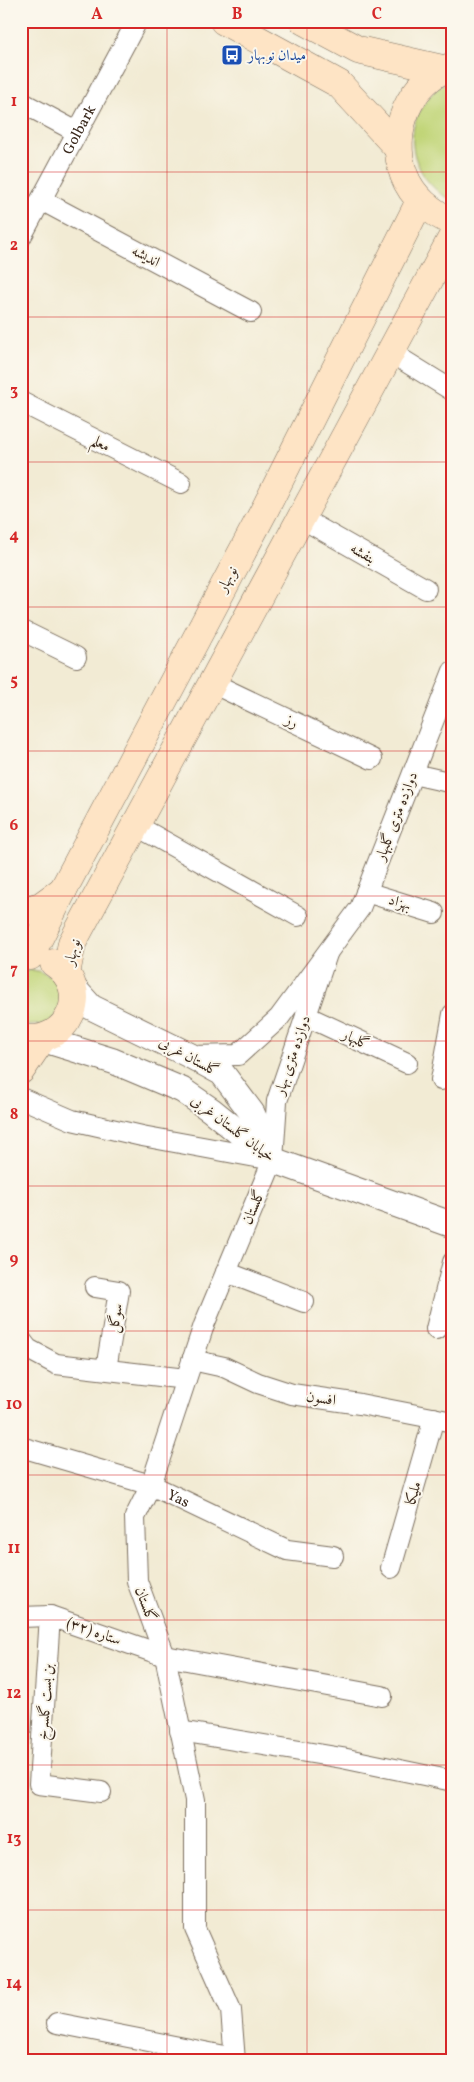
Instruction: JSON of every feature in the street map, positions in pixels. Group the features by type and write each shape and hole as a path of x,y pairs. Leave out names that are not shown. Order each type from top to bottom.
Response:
{"main road":[{"path":"224,21 339,84 398,148"},
{"path":"304,21 358,50 447,67"},
{"path":"447,67 417,89 402,117 398,148 404,176 420,201 438,215 453,222"},
{"name":"نوبهار","path":"26,957 266,507 420,201"},
{"name":"نوبهار","path":"32,1038 53,1034 62,1028 69,1019 73,1008 69,980 72,943 453,236"},
{"path":"21,912 41,906 63,890"},
{"path":"26,957 50,960 69,980"},
{"path":"21,1070 32,1038"}],"street":[{"name":"Golbark","path":"21,237 137,21"},
{"path":"21,102 77,132"},
{"name":"اندیشه","path":"41,200 251,312"},
{"path":"390,352 453,391"},
{"name":"معلم","path":"21,402 181,483"},
{"name":"بنفشه","path":"301,518 426,589"},
{"path":"21,630 76,657"},
{"name":"دوازده متری گلبهار","path":"191,1056 238,1055 278,1018 360,908 453,671"},
{"name":"رز","path":"212,683 372,759"},
{"path":"413,774 453,783"},
{"path":"136,826 298,916"},
{"name":"بهزاد","path":"366,892 434,913"},
{"name":"دوازده متری بهار","path":"273,1160 277,1101 326,954"},
{"name":"گلستان غربی","path":"69,980 91,1007 222,1073 252,1113 273,1160"},
{"path":"441,1080 453,1014"},
{"name":"گلبهار","path":"306,1016 407,1063"},
{"name":"خیابان گلستان غربی","path":"32,1038 113,1060 182,1090 211,1110 273,1160 453,1226"},
{"path":"21,1098 72,1120 142,1136 273,1160"},
{"name":"گلستان","path":"235,2059 231,2010 195,1929 195,1800 165,1656 137,1581 135,1517 151,1485 189,1369 226,1272 273,1160"},
{"path":"436,1329 453,1262"},
{"path":"226,1272 304,1302"},
{"name":"سوگل","path":"96,1287 119,1291 106,1369"},
{"name":"افسون","path":"21,1340 28,1349 56,1364 106,1369 224,1367 258,1383 292,1394 360,1404 443,1420"},
{"name":"ملیکا","path":"391,1568 443,1420"},
{"name":"Yas","path":"21,1446 151,1485 288,1550 333,1556"},
{"name":"ستاره (۳۲)","path":"21,1617 50,1616 165,1656 382,1696"},
{"name":"بن بست گلسرخ","path":"50,1616 39,1784 101,1792"},
{"path":"180,1731 342,1758 453,1780"},
{"path":"58,2023 235,2059"}],"green space":[{"path":"453,78 453,200 444,196 424,176 413,148 413,134 421,108 440,86"},
{"path":"33,970 44,973 56,983 60,993 60,1007 48,1024 21,1026 21,972"}],"place":[{"name":"میدان نوبهار","path":"232,55"}]}
